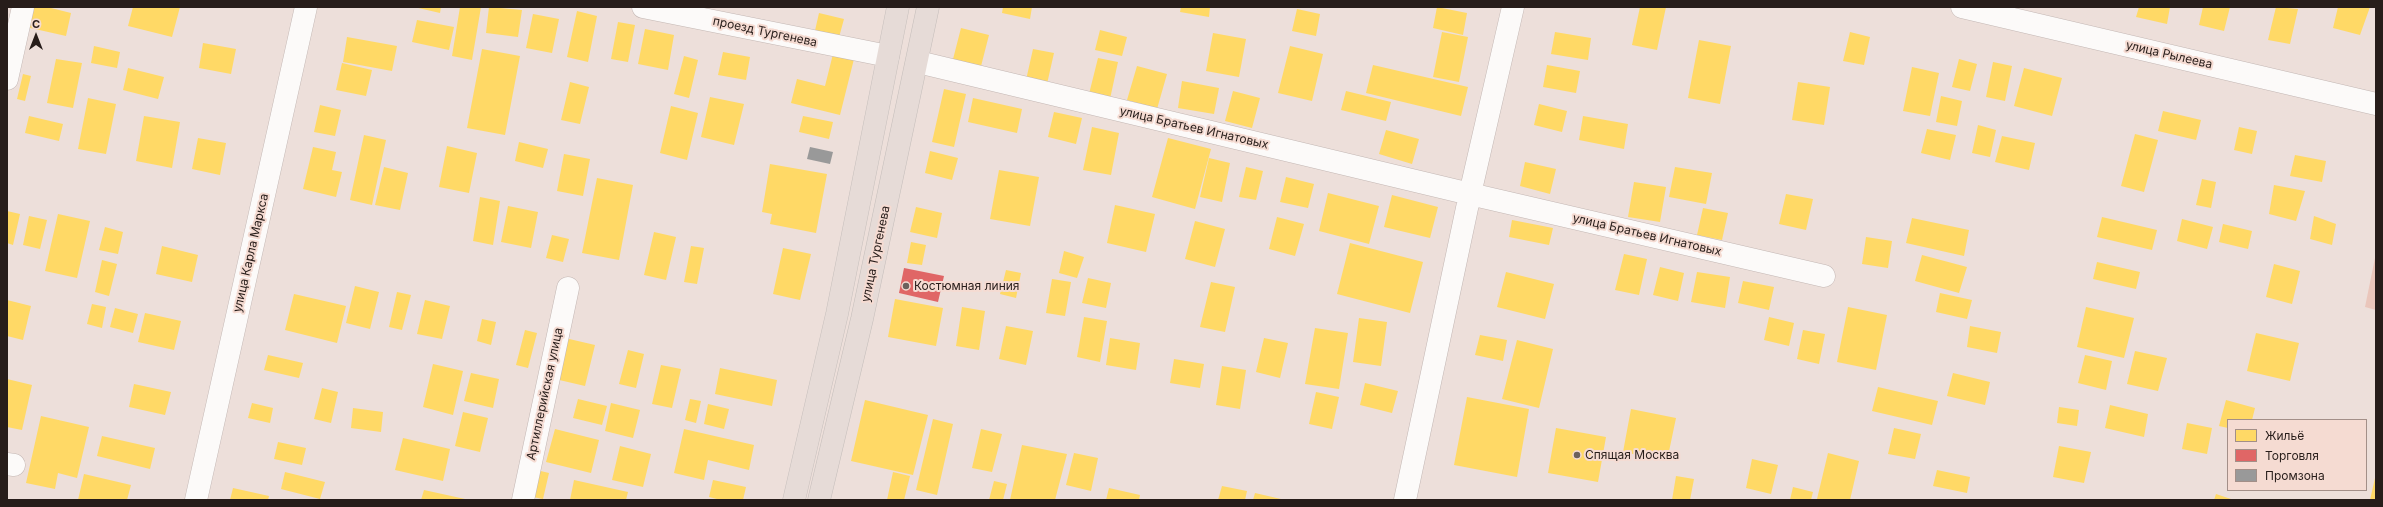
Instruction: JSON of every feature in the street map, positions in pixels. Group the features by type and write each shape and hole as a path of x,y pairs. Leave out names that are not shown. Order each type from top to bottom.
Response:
{"highway":[{"path":"794,500 837,314 898,7"},
{"name":"улица Тургенева","path":"819,500 862,319 918,62 928,7"}],"street":[{"path":"7,79 23,7"},
{"name":"улица Карла Маркса","path":"196,500 306,7"},
{"name":"проезд Тургенева","path":"643,7 888,56"},
{"path":"1405,500 1470,194 1513,7"},
{"name":"улица Рылеева","path":"1962,7 2376,104"},
{"name":"улица Братьев Игнатовых","path":"918,62 1470,194 1824,276"},
{"name":"Артиллерийская улица","path":"522,500 568,288"}],"shaded area":[{"path":"2376,253 2376,310 2365,307"}],"building: Жильё":[{"path":"30,7 47,7 71,13 66,36 26,27"},
{"path":"133,7 180,7 172,37 128,26"},
{"path":"414,7 441,7 440,13"},
{"path":"460,7 481,7 472,60 452,56"},
{"path":"489,7 522,10 518,37 486,33"},
{"path":"1003,7 1032,7 1030,19 1002,13"},
{"path":"1181,7 1210,7 1209,17 1180,12"},
{"path":"1437,7 1467,13 1463,35 1433,28"},
{"path":"1640,7 1666,7 1657,50 1632,45"},
{"path":"2139,7 2170,7 2167,24 2136,17"},
{"path":"2203,7 2230,7 2224,31 2199,25"},
{"path":"2276,7 2298,9 2290,44 2268,40"},
{"path":"2338,7 2370,7 2360,35 2333,28"},
{"path":"1297,9 1320,14 1316,36 1292,31"},
{"path":"577,11 597,16 588,62 567,57"},
{"path":"819,13 844,19 838,41 814,35"},
{"path":"533,14 559,19 552,53 526,48"},
{"path":"417,20 454,27 449,50 412,42"},
{"path":"618,22 635,25 628,62 611,59"},
{"path":"961,28 989,35 979,74 951,67"},
{"path":"645,29 674,35 668,70 638,64"},
{"path":"1100,30 1127,37 1122,56 1095,50"},
{"path":"1442,32 1468,37 1459,82 1433,77"},
{"path":"1555,32 1591,38 1588,60 1551,54"},
{"path":"1850,32 1870,37 1864,65 1843,61"},
{"path":"1213,33 1246,39 1239,77 1206,71"},
{"path":"347,37 397,46 392,71 343,62"},
{"path":"1699,40 1731,46 1720,104 1688,98"},
{"path":"203,43 236,49 231,74 199,68"},
{"path":"94,46 120,52 117,68 91,63"},
{"path":"1290,46 1323,54 1312,101 1278,93"},
{"path":"482,49 520,56 505,135 467,128"},
{"path":"1033,49 1054,53 1047,84 1026,80"},
{"path":"723,52 750,57 746,80 718,75"},
{"path":"833,54 854,59 840,115 791,103 797,79 825,86"},
{"path":"684,56 698,60 689,98 674,94"},
{"path":"1098,58 1118,62 1110,99 1089,94"},
{"path":"56,59 82,63 73,108 47,103"},
{"path":"1959,59 1977,64 1970,91 1952,87"},
{"path":"1993,62 2012,66 2005,101 1986,97"},
{"path":"342,63 372,70 366,96 336,90"},
{"path":"1373,65 1468,87 1461,116 1366,93"},
{"path":"1547,65 1580,71 1576,93 1543,87"},
{"path":"1137,66 1167,74 1157,109 1127,100"},
{"path":"1912,67 1939,73 1930,116 1903,111"},
{"path":"128,68 164,77 158,99 123,90"},
{"path":"2024,68 2062,78 2052,116 2014,106"},
{"path":"23,74 31,76 25,101 17,99"},
{"path":"1182,81 1219,88 1214,114 1178,108"},
{"path":"570,82 589,87 580,124 561,120"},
{"path":"1798,82 1830,87 1824,125 1792,120"},
{"path":"944,89 966,94 954,147 932,142"},
{"path":"1233,91 1260,98 1252,128 1225,121"},
{"path":"1346,91 1391,102 1386,121 1341,110"},
{"path":"1941,96 1962,101 1957,126 1936,122"},
{"path":"710,97 744,104 734,145 701,137"},
{"path":"88,98 116,104 106,154 78,149"},
{"path":"973,98 1022,109 1017,133 968,122"},
{"path":"1539,104 1567,111 1562,132 1534,125"},
{"path":"320,105 341,110 335,136 314,132"},
{"path":"671,106 698,113 687,160 660,153"},
{"path":"2163,111 2201,120 2196,140 2158,131"},
{"path":"1054,112 1082,118 1076,144 1048,137"},
{"path":"29,116 63,124 59,141 25,133"},
{"path":"144,116 180,122 172,168 136,161"},
{"path":"803,116 833,122 829,139 799,132"},
{"path":"1583,116 1628,124 1624,149 1579,140"},
{"path":"1978,125 1996,130 1990,157 1972,153"},
{"path":"1092,127 1119,133 1111,175 1083,170"},
{"path":"2239,127 2257,131 2252,154 2234,150"},
{"path":"1927,129 1956,135 1950,160 1921,153"},
{"path":"1386,130 1419,139 1412,164 1379,154"},
{"path":"2135,134 2158,140 2144,192 2121,186"},
{"path":"364,135 386,140 372,205 350,200"},
{"path":"2002,136 2035,143 2029,170 1995,162"},
{"path":"198,138 226,143 220,175 192,169"},
{"path":"1168,138 1211,149 1195,209 1152,197"},
{"path":"519,142 548,149 543,168 515,161"},
{"path":"447,146 477,153 469,193 439,187"},
{"path":"313,147 336,152 332,170 342,172 336,197 303,189"},
{"path":"930,151 958,158 952,180 925,173"},
{"path":"564,154 590,159 583,196 557,191"},
{"path":"2295,155 2326,161 2322,182 2290,176"},
{"path":"1209,158 1230,163 1222,202 1200,197"},
{"path":"1525,162 1556,169 1550,194 1520,186"},
{"path":"770,164 827,174 816,233 770,224 772,214 762,212"},
{"path":"384,167 408,173 400,210 375,205"},
{"path":"1246,167 1263,171 1256,200 1239,197"},
{"path":"1675,167 1712,173 1706,204 1669,197"},
{"path":"999,170 1039,177 1030,226 990,219"},
{"path":"1286,177 1314,184 1308,208 1280,202"},
{"path":"597,178 633,185 619,260 582,253"},
{"path":"2202,179 2216,182 2211,208 2196,205"},
{"path":"1634,182 1666,187 1660,222 1628,217"},
{"path":"2274,185 2305,191 2296,221 2269,214"},
{"path":"1328,193 1379,206 1369,244 1319,231"},
{"path":"1786,194 1813,199 1806,230 1779,224"},
{"path":"1392,195 1438,207 1430,238 1384,227"},
{"path":"480,197 500,201 493,245 473,241"},
{"path":"1115,205 1155,214 1146,252 1107,243"},
{"path":"508,206 538,212 531,248 501,242"},
{"path":"916,207 942,213 937,238 910,232"},
{"path":"1703,208 1728,213 1722,240 1697,235"},
{"path":"7,211 20,214 13,245 7,243"},
{"path":"58,214 90,221 77,278 45,271"},
{"path":"29,216 47,220 40,249 23,245"},
{"path":"2314,216 2336,224 2332,245 2310,239"},
{"path":"1277,217 1304,224 1295,256 1269,249"},
{"path":"2102,217 2157,230 2152,250 2097,237"},
{"path":"1912,218 1969,230 1964,256 1906,243"},
{"path":"2182,219 2213,227 2207,249 2177,241"},
{"path":"1512,220 1553,228 1549,245 1509,237"},
{"path":"1195,221 1225,229 1215,267 1185,259"},
{"path":"2223,224 2252,231 2248,249 2219,242"},
{"path":"105,227 123,232 118,254 99,250"},
{"path":"654,232 676,237 666,280 644,275"},
{"path":"552,235 569,239 563,262 546,258"},
{"path":"1866,237 1892,241 1888,268 1862,264"},
{"path":"911,242 926,245 922,265 907,263"},
{"path":"1350,243 1423,262 1410,313 1337,294"},
{"path":"162,246 198,255 192,282 156,274"},
{"path":"691,246 704,248 697,284 684,282"},
{"path":"783,248 811,254 800,300 773,294"},
{"path":"1064,251 1084,257 1077,278 1059,273"},
{"path":"1624,254 1647,259 1639,295 1615,290"},
{"path":"1922,255 1967,267 1959,293 1915,281"},
{"path":"102,260 117,264 109,296 95,292"},
{"path":"2097,262 2140,272 2136,289 2093,279"},
{"path":"2274,264 2300,271 2292,304 2266,297"},
{"path":"1660,267 1684,273 1678,301 1653,295"},
{"path":"1006,270 1021,273 1016,298 1000,294"},
{"path":"1506,272 1554,284 1545,319 1497,307"},
{"path":"1697,272 1730,277 1725,308 1691,302"},
{"path":"1088,278 1111,283 1106,308 1082,303"},
{"path":"1052,279 1071,282 1065,316 1046,313"},
{"path":"1743,281 1774,287 1769,310 1738,303"},
{"path":"1211,282 1235,287 1225,332 1200,327"},
{"path":"355,286 379,292 370,329 346,323"},
{"path":"397,292 411,295 402,330 389,327"},
{"path":"1940,293 1972,300 1967,319 1936,312"},
{"path":"294,294 346,306 337,343 285,330"},
{"path":"895,299 943,308 936,346 888,337"},
{"path":"7,300 31,306 23,340 7,336"},
{"path":"425,300 450,306 442,339 417,334"},
{"path":"92,304 106,307 102,328 87,324"},
{"path":"962,307 985,311 979,350 956,346"},
{"path":"1848,307 1887,315 1876,370 1837,362"},
{"path":"2086,307 2134,318 2124,358 2077,347"},
{"path":"115,308 138,314 133,333 110,327"},
{"path":"145,313 181,321 174,350 138,342"},
{"path":"1084,317 1107,321 1100,362 1077,357"},
{"path":"1769,317 1794,323 1789,346 1764,340"},
{"path":"1359,318 1387,322 1381,366 1353,362"},
{"path":"482,319 496,322 491,345 477,341"},
{"path":"1006,326 1033,331 1026,365 999,359"},
{"path":"1970,326 2001,332 1997,353 1967,347"},
{"path":"1315,328 1348,333 1339,389 1305,384"},
{"path":"525,330 537,333 528,368 516,365"},
{"path":"1803,330 1825,334 1819,364 1797,359"},
{"path":"2256,333 2299,343 2290,381 2247,371"},
{"path":"1480,335 1507,340 1503,361 1475,355"},
{"path":"565,338 595,345 585,386 555,379"},
{"path":"1110,338 1140,343 1136,370 1106,365"},
{"path":"1264,338 1288,343 1280,378 1256,372"},
{"path":"1517,340 1553,349 1539,408 1502,399"},
{"path":"628,350 644,354 636,388 619,384"},
{"path":"2135,351 2167,358 2158,391 2127,384"},
{"path":"268,355 303,363 299,378 264,370"},
{"path":"2085,355 2112,361 2106,390 2078,383"},
{"path":"1174,359 1204,364 1200,388 1170,383"},
{"path":"433,364 463,371 453,415 423,407"},
{"path":"661,365 681,369 672,408 652,404"},
{"path":"1222,366 1246,370 1240,409 1216,405"},
{"path":"720,368 777,380 772,406 715,394"},
{"path":"471,373 499,379 493,408 464,401"},
{"path":"1953,373 1990,382 1985,405 1947,396"},
{"path":"7,379 32,385 22,430 7,427"},
{"path":"1365,383 1398,391 1392,413 1360,405"},
{"path":"134,384 171,392 165,415 129,407"},
{"path":"1878,387 1938,401 1932,425 1872,411"},
{"path":"322,388 338,392 331,423 314,419"},
{"path":"1316,392 1339,397 1332,429 1309,424"},
{"path":"1467,397 1529,409 1517,477 1454,465"},
{"path":"578,399 607,406 602,425 573,418"},
{"path":"690,399 701,401 696,423 685,420"},
{"path":"865,400 928,415 913,475 851,461"},
{"path":"2226,400 2255,408 2252,419 2227,419 2227,428 2219,426"},
{"path":"252,403 273,408 270,423 248,418"},
{"path":"611,403 640,410 633,438 605,431"},
{"path":"708,404 729,409 724,429 704,424"},
{"path":"2110,405 2148,414 2144,437 2105,428"},
{"path":"2059,407 2079,410 2077,426 2057,423"},
{"path":"353,408 383,412 381,432 351,428"},
{"path":"1631,409 1676,418 1667,461 1623,452"},
{"path":"463,412 488,418 480,452 455,446"},
{"path":"41,416 89,427 77,478 58,473 55,489 26,483"},
{"path":"933,419 953,424 937,495 916,490"},
{"path":"2187,423 2212,428 2207,454 2182,449"},
{"name":"Спящая Москва","path":"1556,428 1606,437 1598,482 1548,473"},
{"path":"1894,428 1921,434 1915,459 1888,454"},
{"path":"555,429 599,440 591,473 546,462"},
{"path":"684,429 754,445 749,470 708,460 704,480 674,473"},
{"path":"981,429 1002,434 992,472 972,468"},
{"path":"102,436 155,448 150,469 97,456"},
{"path":"403,438 450,449 443,481 395,470"},
{"path":"278,442 306,448 302,465 274,459"},
{"path":"1022,445 1067,454 1055,500 1010,500"},
{"path":"620,446 651,454 643,487 612,480"},
{"path":"2059,446 2091,452 2084,483 2053,477"},
{"path":"1074,453 1098,458 1091,491 1066,485"},
{"path":"1828,453 1859,461 1850,500 1817,499"},
{"path":"1752,459 1778,465 1771,494 1746,488"},
{"path":"524,467 549,473 543,499 518,494"},
{"path":"1937,470 1970,477 1967,493 1933,486"},
{"path":"285,472 325,482 320,499 281,489"},
{"path":"893,472 910,476 904,500 887,500"},
{"path":"84,474 131,485 127,500 78,500"},
{"path":"1676,476 1694,479 1690,500 1672,500"},
{"path":"2375,478 2376,500 2370,500"},
{"path":"574,480 628,492 626,500 570,500"},
{"path":"713,480 746,487 743,500 721,500 709,497"},
{"path":"994,481 1007,484 1003,500 989,500"},
{"path":"1222,486 1247,491 1245,500 1218,500"},
{"path":"1793,487 1813,492 1811,500 1790,500"},
{"path":"233,488 269,496 268,500 230,500"},
{"path":"1109,488 1140,495 1139,500 1106,500"},
{"path":"424,490 465,499 465,500 421,500"},
{"path":"1255,493 1281,499 1281,500 1253,500"},
{"path":"2216,494 2234,500 2214,500"}],"building: Торговля":[{"path":"904,268 944,276 938,302 899,293"}],"building: Промзона":[{"path":"810,147 833,152 830,164 807,159"}],"place":[{"name":"Костюмная линия","path":"906,286"},
{"name":"Спящая Москва","path":"1577,455"}]}
